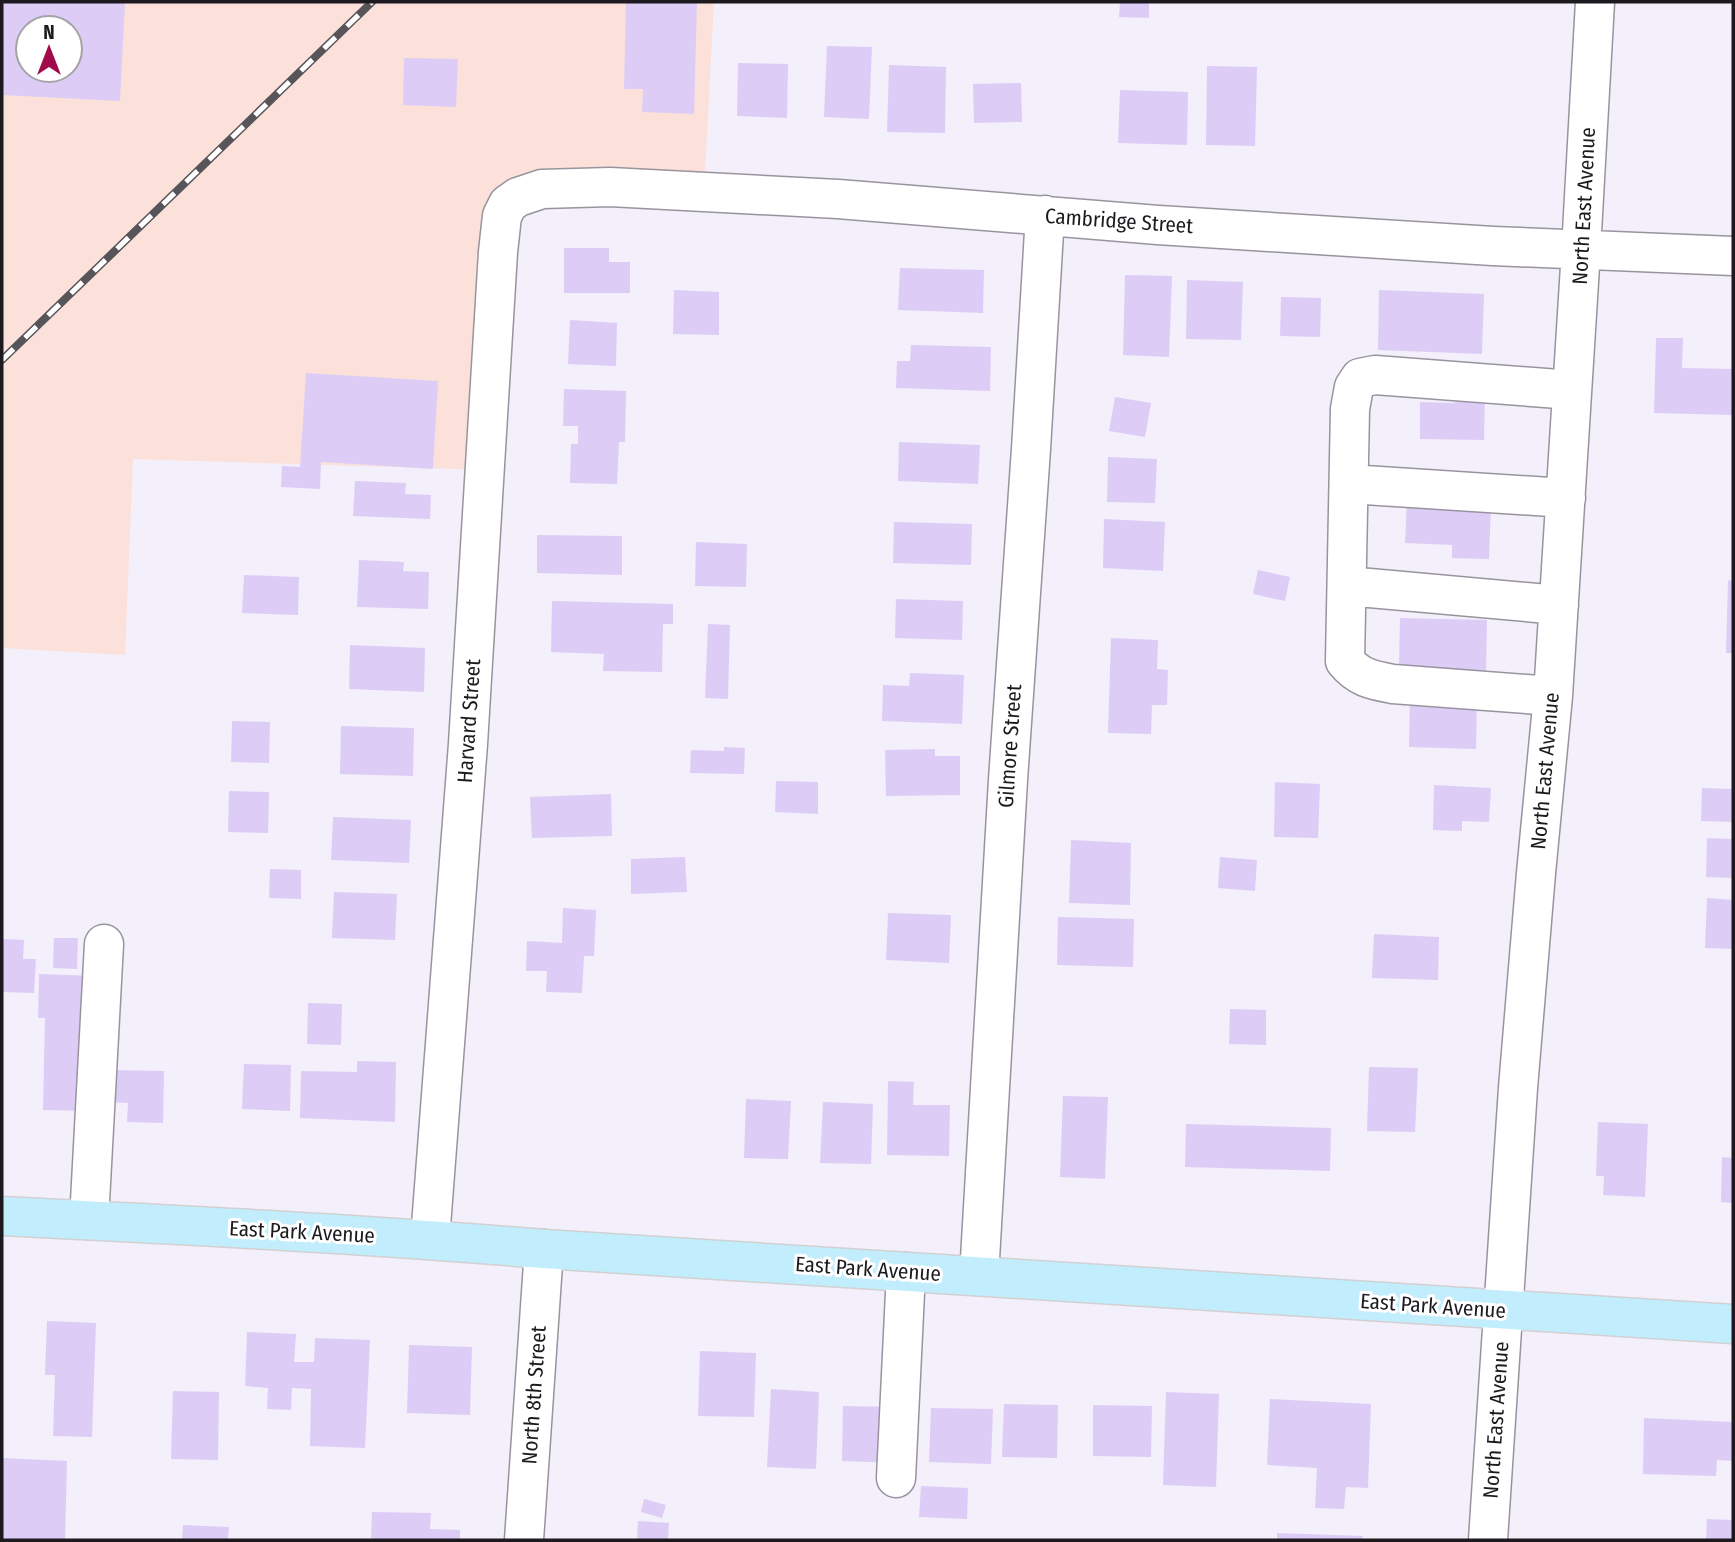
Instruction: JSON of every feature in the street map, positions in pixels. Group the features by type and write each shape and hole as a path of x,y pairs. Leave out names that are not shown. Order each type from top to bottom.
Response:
{"main road":[{"name":"East Park Avenue","path":"2,1216 430,1239 544,1249 1733,1324"}],"street":[{"name":"North East Avenue","path":"1488,1540 1518,1088 1553,696 1595,2"},
{"name":"Cambridge Street","path":"508,204 518,197 542,189 610,187 838,199 1325,236 1733,256"},
{"name":"Harvard Street","path":"430,1239 468,744 498,252 502,216 508,204"},
{"name":"Gilmore Street","path":"979,1276 1045,215"},
{"path":"1553,696 1393,684 1368,679 1354,671 1345,661 1350,409 1354,387 1360,378 1375,375 1572,390"},
{"path":"1349,484 1566,498"},
{"path":"1347,586 1559,605"},
{"path":"89,1220 104,944"},
{"name":"North 8th Street","path":"524,1540 544,1249"},
{"path":"897,1478 906,1272"}],"shaded area":[{"path":"2,2 714,2 704,190 514,185 492,470 133,459 125,655 2,648"}],"building":[{"path":"2,2 125,2 120,101 2,95"},
{"path":"626,2 697,2 694,114 642,112 643,89 624,89"},
{"path":"1120,2 1149,2 1149,18 1119,17"},
{"path":"827,46 872,47 869,119 824,117"},
{"path":"404,58 458,59 456,107 403,105"},
{"path":"738,63 788,64 787,118 737,116"},
{"path":"889,65 946,67 945,133 887,132"},
{"path":"1207,66 1257,67 1255,146 1206,145"},
{"path":"1021,83 1022,122 974,123 973,84"},
{"path":"1120,90 1188,92 1187,145 1118,143"},
{"path":"564,248 609,248 609,262 630,262 630,293 564,293"},
{"path":"900,268 984,270 983,313 898,310"},
{"path":"1125,275 1172,276 1169,357 1123,355"},
{"path":"1187,280 1243,282 1241,340 1186,339"},
{"path":"674,290 719,292 719,335 673,334"},
{"path":"1379,290 1484,294 1482,354 1378,350"},
{"path":"1281,297 1321,298 1320,337 1280,336"},
{"path":"570,320 617,323 616,366 568,364"},
{"path":"1656,338 1683,338 1682,368 1733,369 1733,415 1654,413"},
{"path":"911,345 991,347 990,391 896,388 897,361 910,361"},
{"path":"306,373 438,381 433,469 321,462 320,489 281,487 282,466 300,467"},
{"path":"564,389 626,391 625,442 619,442 617,484 570,483 571,444 578,444 578,426 563,426"},
{"path":"1455,394 1485,394 1484,440 1420,439 1420,402 1455,403"},
{"path":"1115,397 1151,403 1145,437 1109,431"},
{"path":"899,442 980,445 978,484 898,481"},
{"path":"1108,457 1157,459 1155,503 1107,502"},
{"path":"355,481 406,483 405,494 431,495 430,519 353,516"},
{"path":"1407,501 1491,503 1489,559 1452,558 1452,545 1405,543"},
{"path":"1104,519 1165,522 1163,571 1103,568"},
{"path":"894,522 972,524 971,565 893,563"},
{"path":"537,535 622,536 622,575 537,573"},
{"path":"696,542 747,544 746,587 695,586"},
{"path":"359,560 404,562 403,571 429,572 428,609 357,607"},
{"path":"1258,570 1290,577 1285,601 1253,594"},
{"path":"244,575 299,577 298,615 242,613"},
{"path":"1728,580 1733,581 1733,653 1726,653"},
{"path":"896,599 963,601 962,640 895,638"},
{"path":"552,601 673,604 673,624 663,624 662,672 603,671 604,654 551,652"},
{"path":"1400,618 1487,620 1486,671 1399,668"},
{"path":"708,624 730,625 728,699 705,698"},
{"path":"1111,638 1158,640 1157,669 1168,670 1167,705 1152,705 1151,734 1108,733"},
{"path":"350,645 425,648 424,692 349,689"},
{"path":"910,673 964,675 962,724 882,721 883,685 909,686"},
{"path":"1410,698 1477,699 1476,749 1409,747"},
{"path":"232,721 270,722 269,763 231,762"},
{"path":"341,726 414,728 413,776 340,774"},
{"path":"724,747 745,748 744,774 690,773 691,750 724,751"},
{"path":"935,749 935,756 960,756 960,795 886,796 885,750"},
{"path":"776,781 818,782 818,814 775,812"},
{"path":"1275,782 1320,784 1318,838 1274,837"},
{"path":"1434,785 1491,788 1489,822 1462,821 1462,831 1433,830"},
{"path":"1702,788 1733,789 1733,822 1701,821"},
{"path":"229,791 269,792 268,833 228,832"},
{"path":"611,794 612,836 532,838 530,797"},
{"path":"333,817 411,820 409,863 331,860"},
{"path":"1707,838 1733,839 1733,878 1706,877"},
{"path":"1071,840 1131,843 1130,905 1069,903"},
{"path":"685,857 687,892 631,894 631,859"},
{"path":"1220,857 1257,860 1255,891 1218,888"},
{"path":"270,869 301,870 301,899 269,898"},
{"path":"334,892 397,894 395,940 332,938"},
{"path":"1707,898 1733,900 1733,949 1705,948"},
{"path":"563,908 596,910 594,956 584,956 582,993 546,992 547,971 526,971 527,941 562,943"},
{"path":"888,913 951,915 949,963 886,960"},
{"path":"1058,917 1134,919 1133,967 1057,965"},
{"path":"1374,934 1439,937 1438,980 1372,978"},
{"path":"54,938 78,938 77,969 53,968"},
{"path":"2,939 24,940 23,959 36,959 34,993 2,992"},
{"path":"39,974 95,976 92,1111 43,1110 45,1018 38,1018"},
{"path":"308,1003 342,1004 341,1045 307,1044"},
{"path":"1230,1009 1266,1010 1266,1045 1229,1044"},
{"path":"357,1061 396,1062 395,1122 300,1118 301,1071 357,1072"},
{"path":"244,1064 291,1065 290,1111 242,1109"},
{"path":"1369,1067 1418,1068 1415,1132 1367,1131"},
{"path":"110,1070 164,1071 163,1123 127,1122 128,1103 109,1102"},
{"path":"888,1081 914,1082 913,1105 950,1105 949,1156 887,1155"},
{"path":"1063,1096 1108,1097 1105,1179 1060,1177"},
{"path":"746,1099 791,1101 788,1159 744,1158"},
{"path":"823,1102 873,1104 871,1164 820,1163"},
{"path":"1598,1122 1648,1124 1645,1197 1603,1195 1604,1176 1596,1176"},
{"path":"1186,1124 1331,1128 1330,1171 1185,1167"},
{"path":"1722,1157 1733,1158 1733,1203 1721,1202"},
{"path":"47,1321 96,1323 92,1437 53,1436 55,1375 45,1375"},
{"path":"247,1332 296,1334 294,1362 314,1362 315,1338 370,1340 365,1448 310,1446 311,1389 292,1388 291,1410 267,1409 268,1388 245,1386"},
{"path":"409,1345 472,1347 470,1415 407,1413"},
{"path":"700,1351 756,1353 754,1417 698,1416"},
{"path":"771,1389 819,1392 816,1469 767,1467"},
{"path":"173,1391 219,1392 218,1460 171,1459"},
{"path":"1166,1392 1219,1394 1216,1487 1163,1485"},
{"path":"1270,1399 1371,1404 1368,1488 1346,1487 1344,1509 1315,1508 1317,1468 1267,1465"},
{"path":"1004,1404 1058,1405 1057,1458 1002,1457"},
{"path":"1093,1405 1152,1406 1151,1457 1093,1456"},
{"path":"843,1406 898,1407 896,1463 842,1461"},
{"path":"931,1408 993,1409 991,1464 929,1462"},
{"path":"1644,1418 1733,1422 1733,1461 1717,1460 1716,1476 1643,1474"},
{"path":"2,1458 67,1461 65,1540 2,1540"},
{"path":"921,1486 968,1488 967,1519 919,1517"},
{"path":"644,1499 666,1505 662,1518 641,1512"},
{"path":"372,1512 431,1513 430,1529 460,1530 460,1540 371,1540"},
{"path":"1707,1519 1733,1520 1733,1540 1706,1540"},
{"path":"638,1521 669,1523 668,1540 637,1540"},
{"path":"183,1525 229,1527 228,1540 182,1540"},
{"path":"1277,1533 1363,1536 1362,1540 1277,1540"}],"railway":[{"path":"2,360 372,2"}]}
